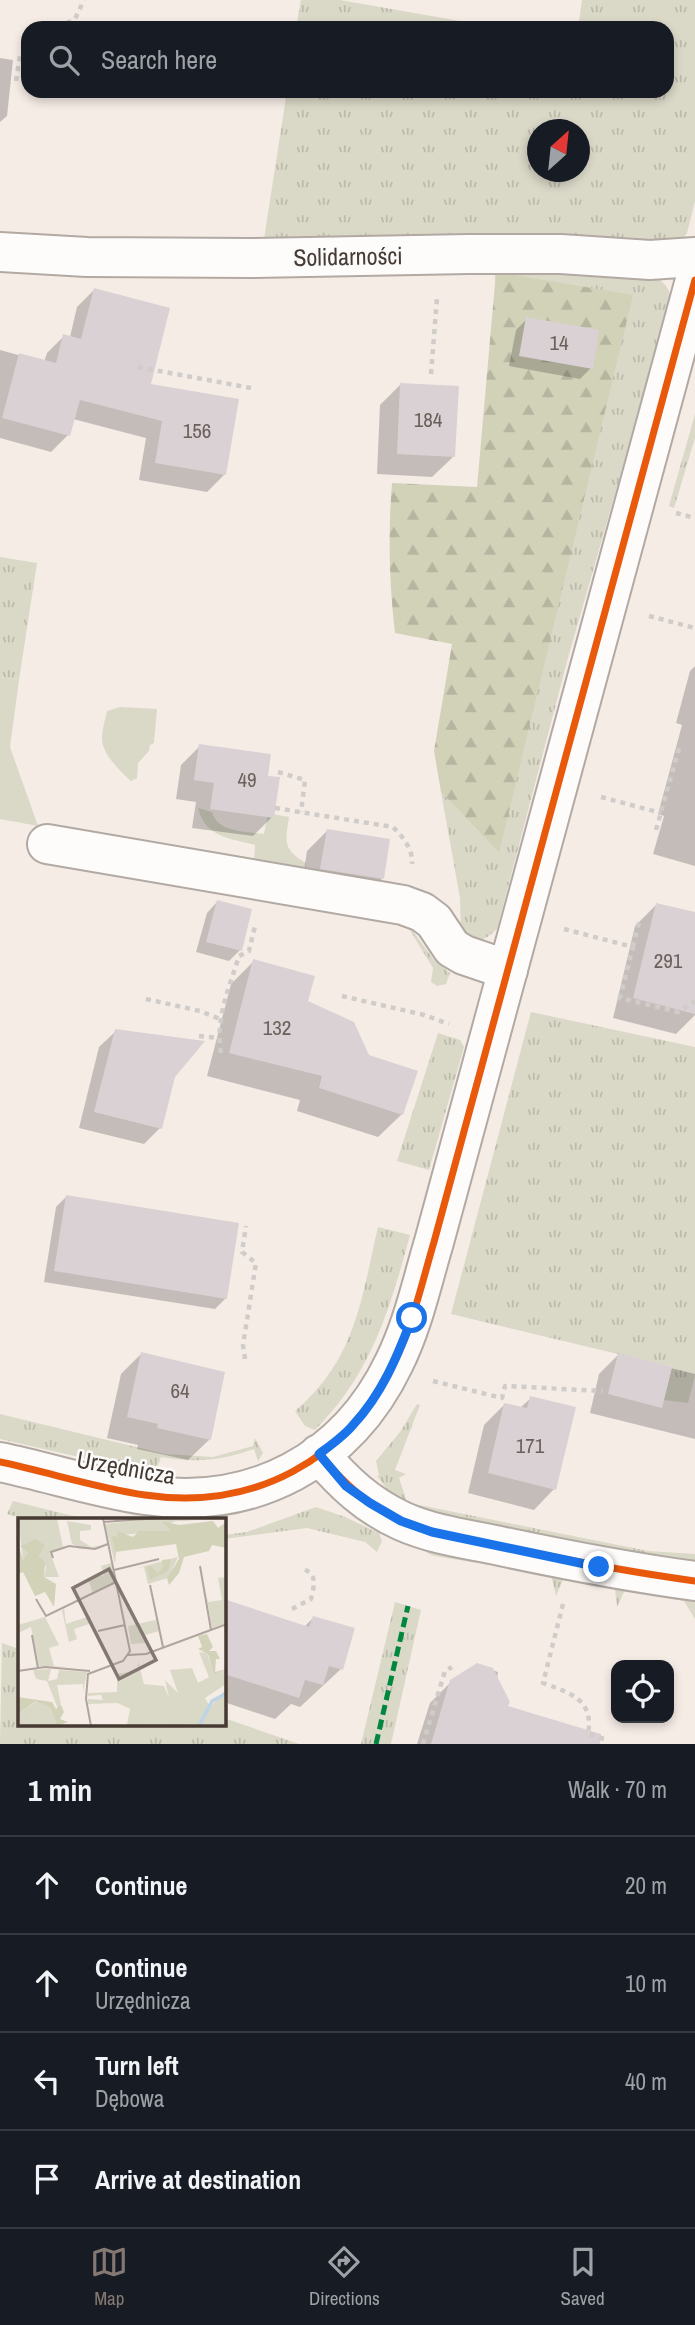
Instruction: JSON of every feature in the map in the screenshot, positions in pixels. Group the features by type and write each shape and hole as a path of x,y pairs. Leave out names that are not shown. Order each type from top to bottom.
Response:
{"street":[{"name":"Solidarności","path":"0,252 87,257 223,258 469,254 561,254 650,260 695,257"},
{"name":"Urzędnicza","path":"0,1462 146,1495 195,1498 240,1493 287,1477 352,1427 375,1398 395,1363 412,1318 695,280"},
{"path":"47,844 404,905 422,912 434,921 452,948 464,956 508,970"},
{"path":"319,1454 346,1486 370,1503 401,1521 432,1532 599,1567 695,1581"}],"path":[{"path":"71,21 75,19 84,0"},
{"path":"16,81 21,54"},
{"path":"431,374 438,296"},
{"path":"138,367 256,389"},
{"path":"673,512 695,518"},
{"path":"642,614 695,628"},
{"path":"656,830 680,745"},
{"path":"278,772 305,780 301,812"},
{"path":"590,794 660,813"},
{"path":"275,808 393,827 413,856 411,872"},
{"path":"640,918 621,998 678,1012 695,1001"},
{"path":"221,1053 218,1038 220,1018 239,956 249,951 255,926"},
{"path":"556,927 632,947"},
{"path":"342,996 424,1016"},
{"path":"146,999 220,1018"},
{"path":"199,1036 218,1038"},
{"path":"245,1359 243,1345 256,1263 242,1252 246,1226"},
{"path":"438,1382 502,1398 505,1386 603,1391"},
{"path":"292,1609 311,1599 315,1580 312,1574 303,1569"},
{"path":"565,1597 543,1683 568,1692 585,1704 589,1714 589,1734 604,1739"},
{"path":"423,1744 445,1671 452,1667"}],"green space":[{"path":"301,0 340,0 460,21 297,21"},
{"path":"582,0 695,0 695,201 687,233 681,242 264,239 286,98 674,98 674,21 579,21"},
{"path":"495,266 654,276 666,286 671,299 568,658 497,929 481,939 461,934 460,898 441,792 498,852"},
{"path":"496,272 633,295 499,853 441,792 434,751 452,644 395,633 390,577 392,483 477,487"},
{"path":"695,414 695,438 674,508 669,506"},
{"path":"0,557 37,563 19,680 0,677"},
{"path":"0,677 19,680 10,747 38,826 0,819"},
{"path":"120,707 157,709 154,743 138,763 137,778 131,781 105,751 102,739 107,711"},
{"path":"198,808 212,812 215,819 226,827 264,834 268,813 289,817 287,845 293,854 306,863 305,873 254,864 255,845 212,831 201,818"},
{"path":"214,888 407,923 434,960 450,973 446,984 437,986 431,982 433,968 408,927 212,892"},
{"path":"531,1012 695,1047 695,1375 688,1403 664,1400 672,1367 451,1314"},
{"path":"438,1033 460,1040 464,1047 429,1170 397,1161"},
{"path":"378,1227 410,1235 395,1289 376,1339 351,1386 315,1430 305,1426 295,1411 331,1371 344,1349 360,1304"},
{"path":"417,1404 420,1405 395,1470 406,1474 399,1478 408,1505 414,1504 648,1551 695,1554 695,1567 416,1515 391,1495 377,1476 376,1461 400,1432"},
{"path":"0,1414 165,1454 213,1457 253,1446 255,1438 263,1453 258,1461 254,1449 208,1460 161,1457 156,1470 92,1460 0,1439"},
{"path":"13,1501 81,1518 22,1518 7,1514"},
{"path":"316,1507 379,1533 382,1541 377,1552 365,1542 307,1528 226,1539 226,1535 247,1532"},
{"path":"428,1549 566,1573 556,1596 551,1575 434,1556 427,1553"},
{"path":"618,1584 695,1600 695,1619 684,1601 625,1590 617,1607 615,1590"},
{"path":"395,1602 421,1610 391,1744 361,1744"},
{"path":"2,1643 18,1649 18,1727 226,1727 226,1719 299,1744 0,1744"}],"building":[{"path":"94,288 170,308 151,384 239,399 226,475 155,463 162,421 80,400 70,436 2,418 19,353 56,363 63,334 81,339"},
{"path":"526,317 599,330 593,369 519,356"},
{"path":"400,383 459,386 455,457 397,454"},
{"path":"199,744 271,754 268,776 280,777 274,818 210,809 214,783 194,780"},
{"path":"327,829 390,839 384,879 320,869"},
{"path":"217,900 252,909 242,951 206,942"},
{"path":"656,903 695,912 695,1014 633,998"},
{"path":"253,959 315,976 308,1001 354,1022 369,1055 418,1071 403,1115 319,1088 322,1076 229,1053"},
{"path":"115,1029 205,1041 175,1077 162,1129 94,1112"},
{"path":"66,1195 239,1223 227,1299 54,1271"},
{"path":"141,1352 225,1372 211,1440 157,1428 158,1424 127,1417"},
{"path":"618,1353 672,1367 662,1408 608,1394"},
{"path":"530,1396 576,1407 556,1490 488,1473 504,1403 527,1408"},
{"path":"226,1600 309,1627 313,1616 355,1628 343,1670 329,1666 323,1685 305,1680 299,1698 226,1675"},
{"path":"477,1663 493,1668 510,1702 508,1706 601,1734 600,1744 431,1744 450,1680"}],"marked path":[{"path":"376,1744 408,1606"}],"cycle path":[{"path":"0,1462 145,1495 185,1498 223,1495 259,1486 292,1472 323,1452 350,1427 374,1397 394,1363 421,1288 695,280"},
{"path":"319,1454 347,1484 367,1500 389,1515 414,1526 573,1561 695,1581"}],"route":[{"path":"412,1318 395,1363 375,1398 352,1427 319,1454 346,1486 401,1521 432,1532 599,1567"}]}
